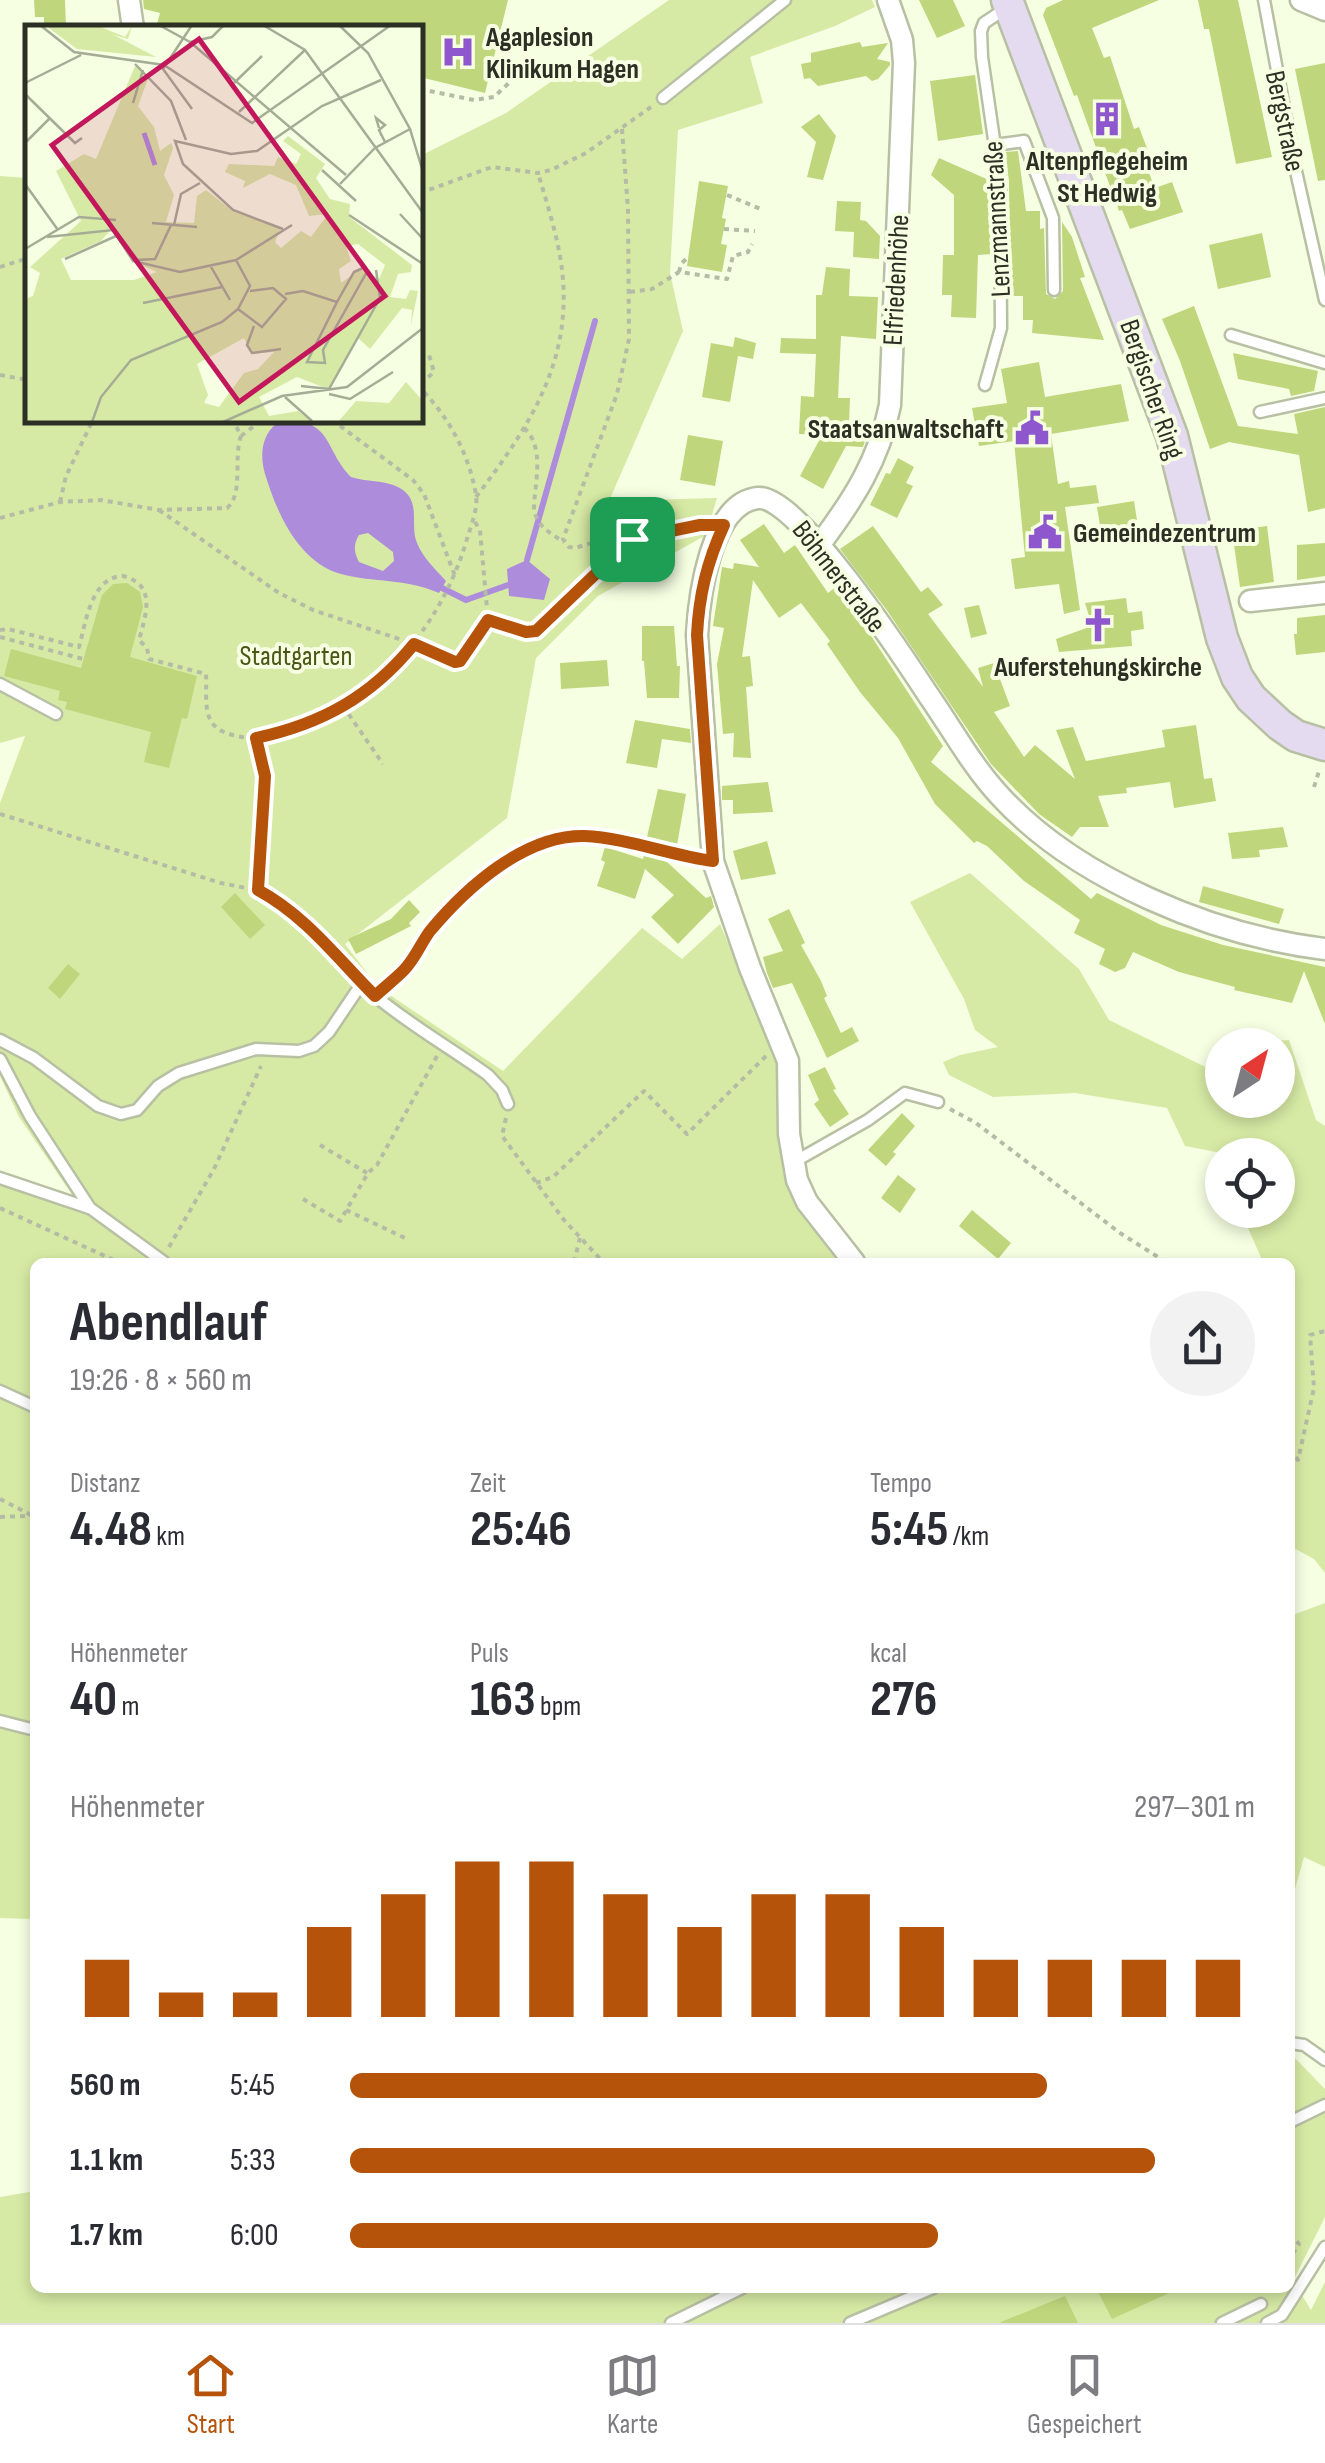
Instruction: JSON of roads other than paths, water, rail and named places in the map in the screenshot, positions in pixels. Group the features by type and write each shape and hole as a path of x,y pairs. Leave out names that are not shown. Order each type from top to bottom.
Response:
{"main road":[{"name":"Bergischer Ring","path":"1012,2 1172,436 1237,678 1264,712 1296,736 1325,746"}],"street":[{"path":"129,0 133,25"},
{"name":"Elfriedenhöhe","path":"820,544 866,480 890,405 904,63 902,40 888,0"},
{"path":"1301,0 1325,10"},
{"name":"Böhmerstraße","path":"713,861 698,604 707,563 724,525 746,502 760,498 771,500 820,544 982,774 1022,817 1065,850 1121,884 1188,914 1242,932 1325,949"},
{"path":"1250,602 1325,593"},
{"path":"713,861 788,1061 792,1163 807,1202 851,1258"}],"lane":[{"path":"663,98 785,0"},
{"name":"Bergstraße","path":"1264,0 1291,148 1325,300"},
{"name":"Lenzmannstraße","path":"985,386 1001,328 1000,181 981,31 984,22 1012,2"},
{"path":"995,145 1024,141 1053,218 1054,290"},
{"path":"1231,336 1325,362"},
{"path":"1260,412 1325,398"},
{"path":"0,684 56,714"},
{"path":"375,996 407,967 429,933 473,886 528,849 553,839 581,836 618,840 713,861"},
{"path":"258,890 277,900 315,932 375,996 488,1075 502,1090 508,1104"},
{"path":"0,1040 45,1066 98,1106 121,1114 137,1110 158,1086 179,1073 256,1049 299,1051 314,1046 329,1032 362,983"},
{"path":"0,1059 30,1116 90,1208"},
{"path":"792,1163 868,1120 905,1093 938,1102"},
{"path":"0,1178 90,1208 158,1258"},
{"path":"0,1391 30,1405"},
{"path":"0,1721 30,1729"},
{"path":"1295,2044 1304,2045 1325,2060"},
{"path":"1295,2120 1325,2106"},
{"path":"1267,2323 1282,2315 1325,2247"},
{"path":"672,2323 732,2293"},
{"path":"850,2323 920,2293"},
{"path":"1222,2323 1260,2304"}],"waterway":[{"path":"527,560 595,321"},
{"path":"442,588 466,600 508,585"}],"place":[{"name":"Agaplesion Klinikum Hagen","path":"458,52"},
{"name":"Altenpflegeheim St Hedwig","path":"1107,119"},
{"name":"Staatsanwaltschaft","path":"1032,428"},
{"name":"Gemeindezentrum","path":"1045,532"},
{"name":"Auferstehungskirche","path":"1098,625"}],"park label":[{"name":"Stadtgarten","path":"296,655"}]}
